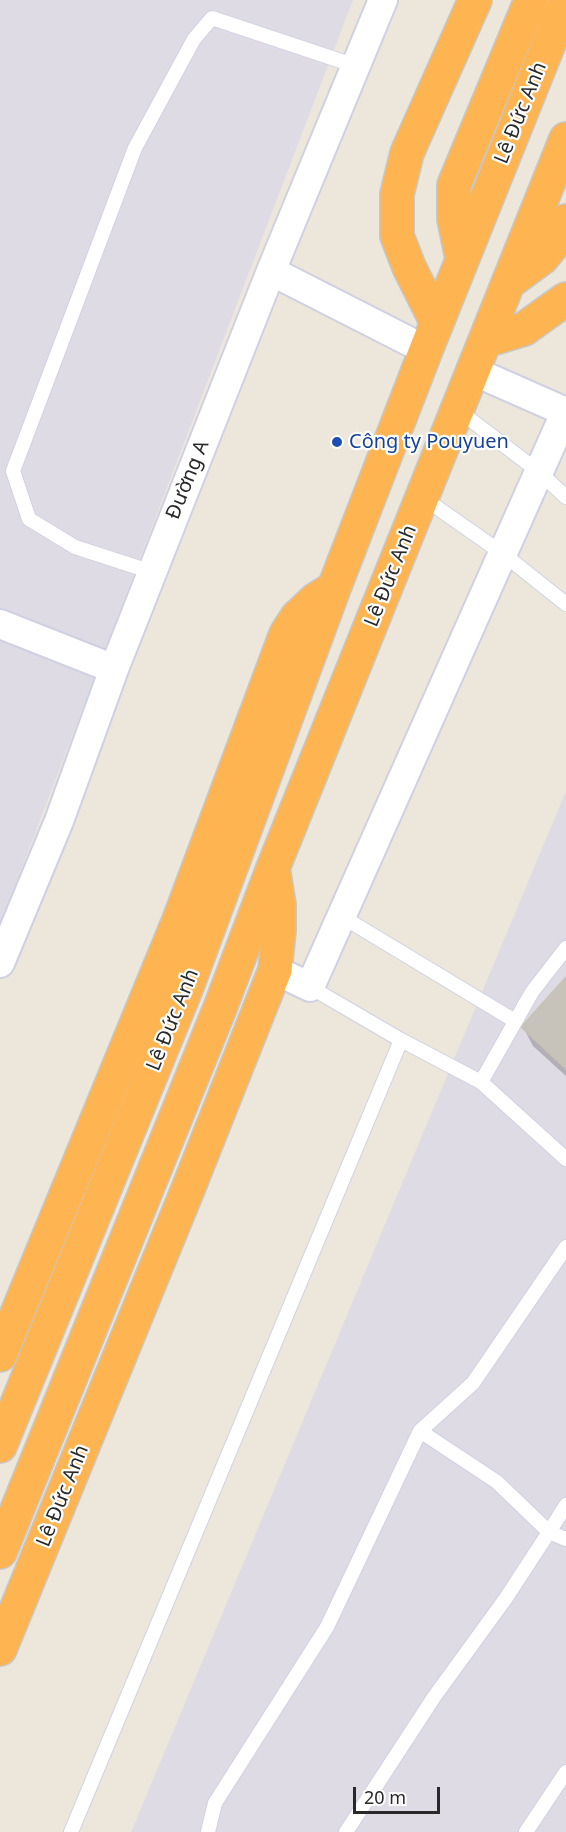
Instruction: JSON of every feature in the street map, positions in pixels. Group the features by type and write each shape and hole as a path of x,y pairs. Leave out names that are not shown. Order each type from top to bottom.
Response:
{"highway":[{"path":"432,336 397,236 397,194 407,153 475,0"},
{"name":"Lê Đức Anh","path":"462,258 454,219 454,184 531,0"},
{"name":"Lê Đức Anh","path":"0,1446 186,989 334,588 462,258 566,1"},
{"name":"Lê Đức Anh","path":"0,1552 220,1008 273,868 566,139"},
{"path":"508,283 542,258 560,236 566,221"},
{"path":"485,341 524,329 566,299"},
{"name":"Lê Đức Anh","path":"0,1355 179,920 286,634 297,616 315,600 334,588"},
{"name":"Lê Đức Anh","path":"0,1649 275,970 279,913 273,868"},
{"path":"220,1008 275,970"}],"street":[{"name":"Đường A","path":"0,963 59,821 114,669 271,271 383,0"},
{"path":"271,271 432,336"},
{"path":"275,970 310,987 566,412 473,371"},
{"path":"0,624 114,669"}],"lane":[{"path":"152,572 75,547 29,519 13,471 135,148 194,39 212,18 356,66"},
{"path":"457,410 539,472 566,497"},
{"path":"422,497 502,553 566,604"},
{"path":"341,916 515,1021"},
{"path":"481,1082 532,992 566,948"},
{"path":"310,987 401,1040 481,1082 566,1159"},
{"path":"71,1832 401,1040"},
{"path":"208,1832 215,1803 327,1627 420,1431 473,1383 566,1247"},
{"path":"420,1431 497,1482 549,1532 566,1539"},
{"path":"346,1832 434,1697 506,1598 566,1505"},
{"path":"526,1832 566,1773"}],"shaded area":[{"path":"0,0 353,0 0,925"},
{"path":"566,791 566,1832 131,1832"}],"building":[{"path":"566,977 566,1069 521,1027"}],"place":[{"name":"Công ty Pouyuen","path":"337,442"}]}
